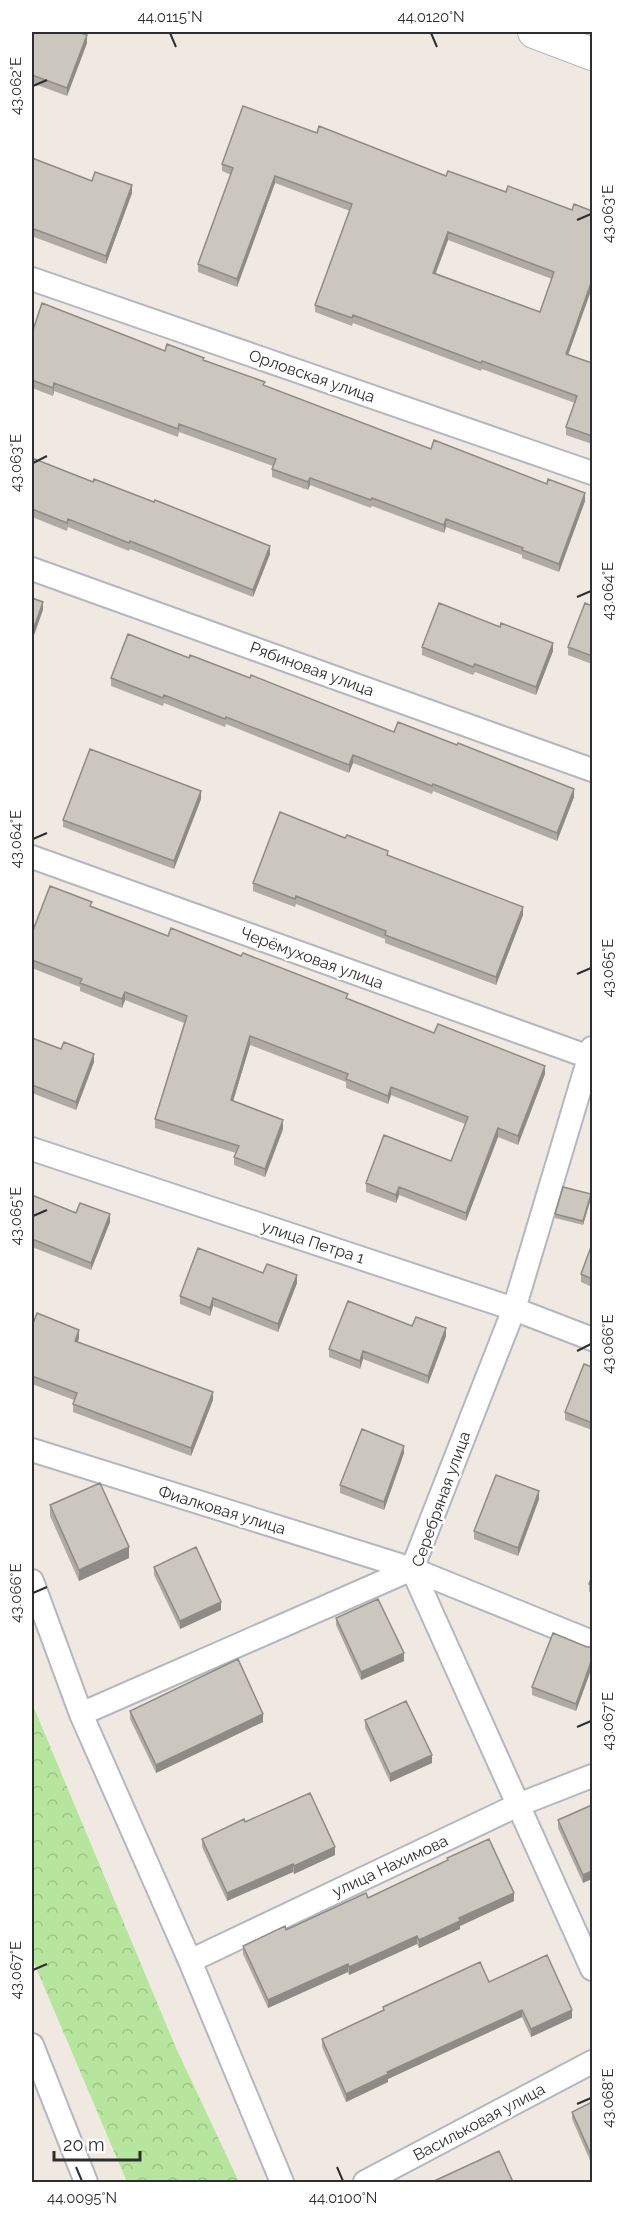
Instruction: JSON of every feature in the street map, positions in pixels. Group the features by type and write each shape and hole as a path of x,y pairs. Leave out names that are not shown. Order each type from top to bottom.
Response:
{"main road":[{"path":"534,32 592,54"}],"street":[{"name":"Орловская улица","path":"32,279 592,473"},
{"name":"Рябиновая улица","path":"32,569 592,770"},
{"name":"Черёмуховая улица","path":"32,857 591,1054"},
{"name":"Серебряная улица","path":"591,1054 514,1309 412,1569 592,1969"},
{"name":"улица Петра 1","path":"32,1149 514,1309 592,1339"},
{"name":"Фиалковая улица","path":"32,1450 412,1569 592,1642"},
{"path":"81,1714 412,1569"},
{"path":"32,1581 81,1714 190,1961 282,2182"},
{"name":"улица Нахимова","path":"190,1961 518,1805 592,1776"},
{"path":"32,2045 86,2182"},
{"name":"Васильковая улица","path":"365,2182 592,2062"}],"green space":[{"path":"32,1703 176,2048 239,2182 127,2182 32,1958"}],"building":[{"path":"32,32 77,32 87,35 67,88 32,75"},
{"path":"243,106 317,133 319,126 446,176 448,171 506,192 508,186 572,210 574,204 592,211 592,280 566,354 592,363 592,436 566,427 577,396 353,315 352,318 315,305 352,204 275,176 237,279 198,264 233,168 222,164","holes":["448,232 554,272 540,312 433,273"]},
{"path":"32,158 92,181 95,172 132,185 106,256 34,229 32,231"},
{"path":"42,303 165,351 167,344 204,358 203,360 265,382 263,385 431,449 434,440 547,484 548,479 585,493 559,564 446,519 444,525 372,498 371,500 310,478 308,482 272,469 276,459 179,424 178,429 54,383 53,388 32,380 32,333"},
{"path":"32,458 93,482 94,479 154,502 155,500 270,546 253,590 130,541 129,543 68,519 67,523 32,509"},
{"path":"32,598 43,602 32,633"},
{"path":"439,603 500,627 501,623 553,643 536,687 475,664 473,667 422,647"},
{"path":"585,603 592,606 592,656 568,647"},
{"path":"128,634 189,658 190,655 250,678 251,675 394,732 398,722 574,789 557,833 353,755 349,765 226,717 225,719 164,695 163,698 111,678"},
{"path":"90,749 201,791 174,861 63,820"},
{"path":"280,812 345,838 347,835 388,851 387,855 523,907 496,977 385,935 386,931 296,896 295,899 253,883"},
{"path":"50,886 92,902 90,906 168,936 171,928 241,956 243,953 348,994 346,998 434,1033 438,1024 545,1066 518,1136 498,1128 466,1213 399,1187 396,1195 366,1183 384,1135 451,1161 468,1117 391,1087 388,1096 346,1079 348,1074 250,1036 231,1100 283,1120 265,1169 234,1157 239,1146 155,1119 187,1016 125,992 122,999 80,983 82,979 32,960 32,933"},
{"path":"32,1038 61,1049 64,1042 94,1054 76,1102 32,1085"},
{"path":"563,1187 591,1194 583,1221 555,1214"},
{"path":"32,1195 76,1213 80,1203 110,1214 91,1263 32,1239"},
{"path":"592,1244 592,1279 581,1274"},
{"path":"198,1248 263,1273 267,1264 297,1275 278,1324 213,1298 210,1308 180,1296"},
{"path":"348,1301 412,1326 416,1317 446,1328 428,1376 363,1351 360,1361 329,1349"},
{"path":"37,1313 79,1330 75,1341 213,1392 191,1448 73,1404 77,1393 32,1376 32,1326"},
{"path":"584,1364 592,1367 592,1423 565,1412"},
{"path":"362,1429 404,1446 384,1502 340,1485"},
{"path":"496,1475 539,1491 518,1548 474,1531"},
{"path":"100,1483 129,1547 79,1570 50,1505"},
{"path":"196,1547 221,1602 180,1621 154,1567"},
{"path":"378,1599 404,1653 361,1672 336,1618"},
{"path":"553,1633 592,1647 592,1659 576,1704 532,1687"},
{"path":"238,1659 263,1714 156,1765 130,1711"},
{"path":"406,1701 432,1755 390,1774 365,1720"},
{"path":"310,1793 335,1847 227,1893 202,1839 244,1819 245,1822"},
{"path":"592,1805 592,1871 583,1875 558,1820"},
{"path":"489,1839 514,1893 459,1918 460,1921 419,1940 417,1936 268,2000 243,1946 285,1926 286,1930 366,1893 368,1898"},
{"path":"547,1955 572,2010 531,2029 522,2010 387,2072 388,2074 346,2094 322,2039 384,2010 383,2007 480,1962 489,1982"},
{"path":"592,2102 592,2157 572,2112"},
{"path":"499,2151 513,2182 432,2182"}]}
